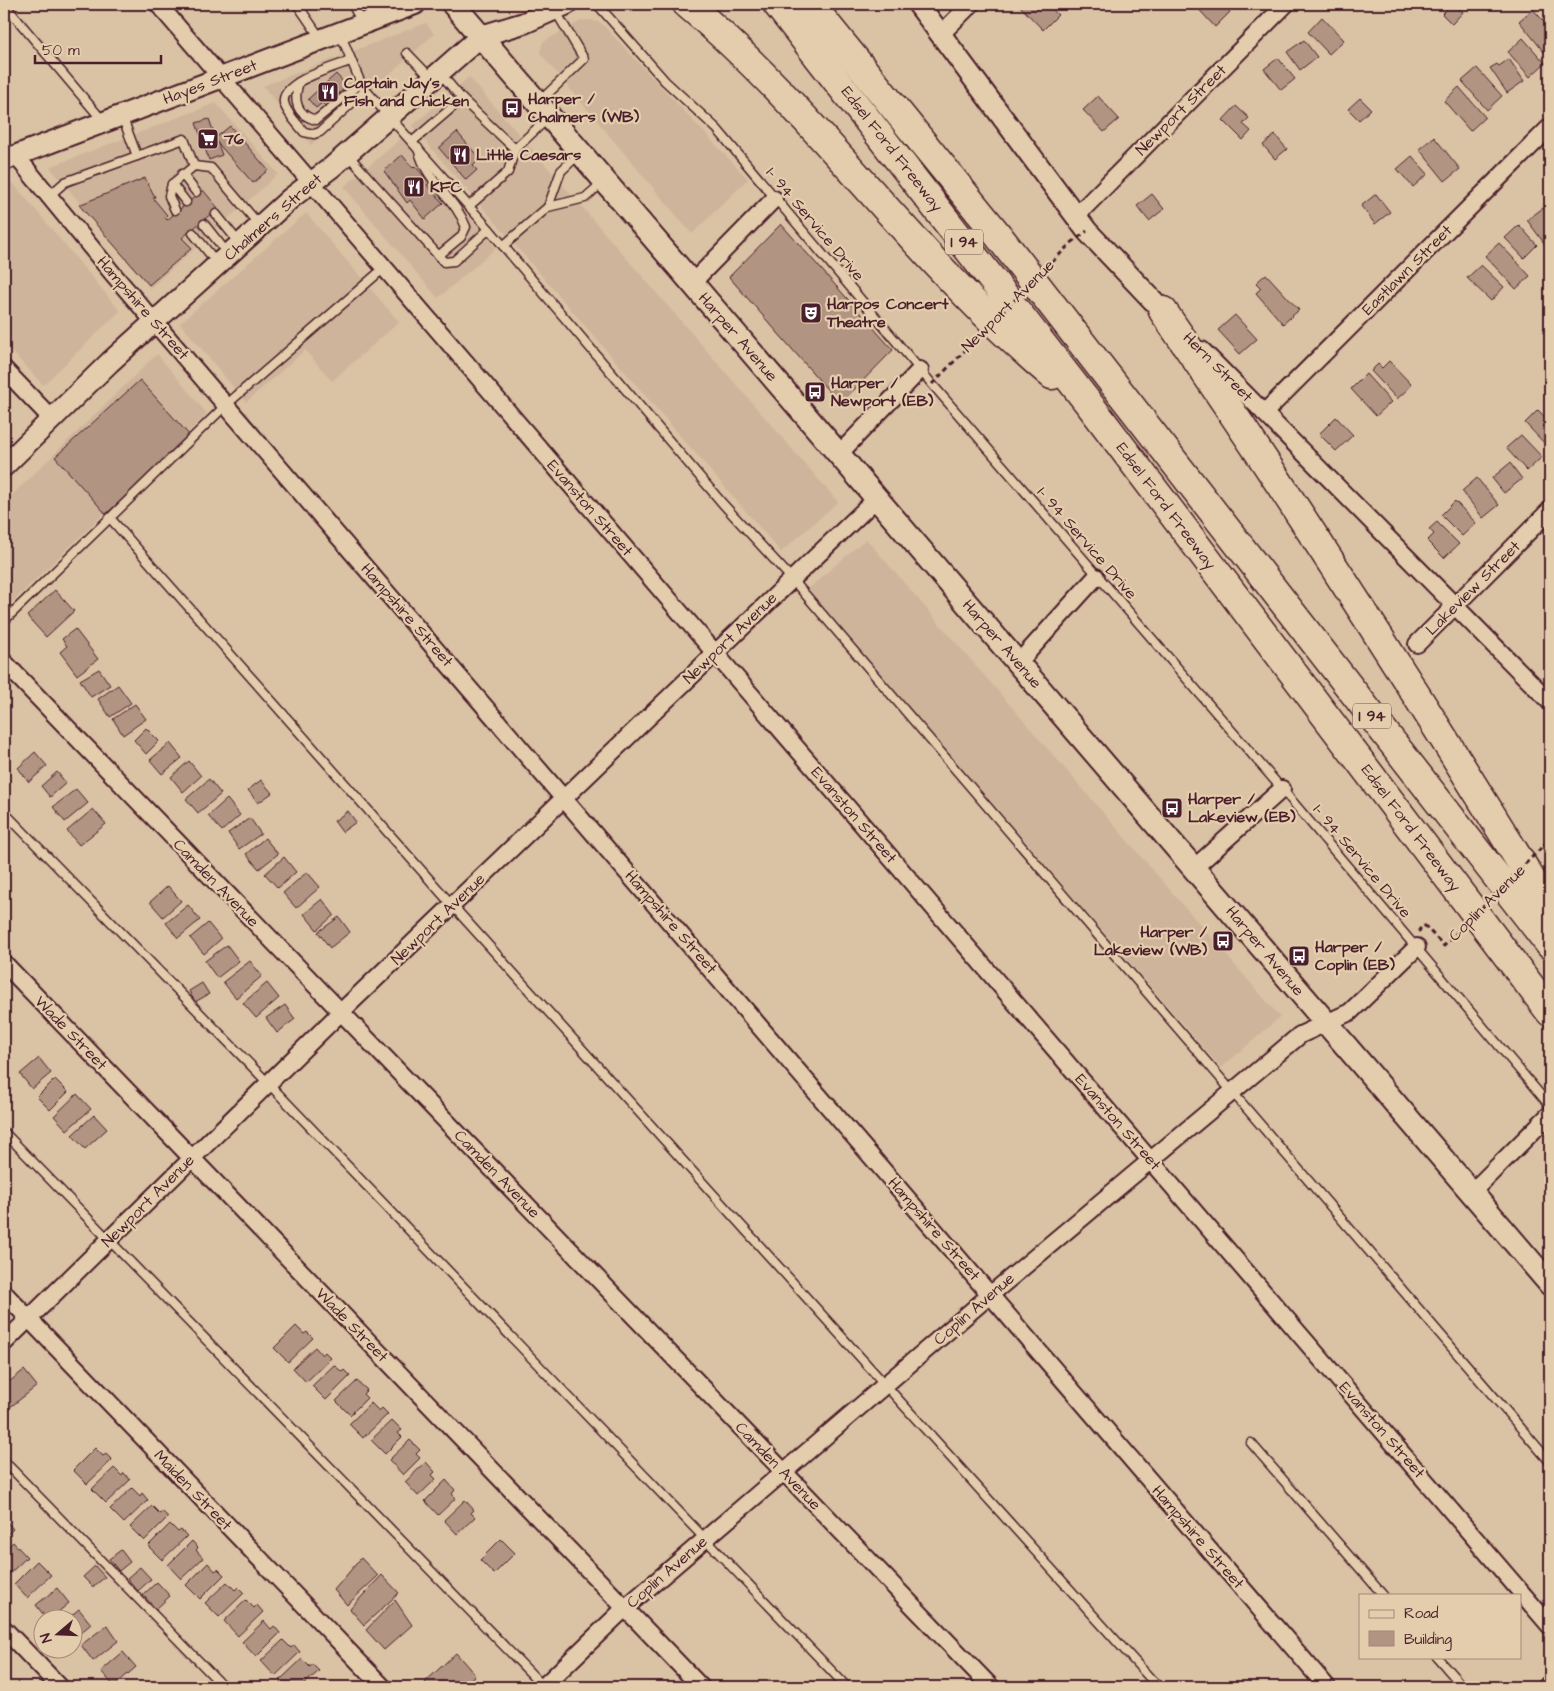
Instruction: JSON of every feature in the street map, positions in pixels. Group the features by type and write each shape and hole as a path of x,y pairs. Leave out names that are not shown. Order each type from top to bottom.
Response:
{"highway":[{"path":"687,4 711,24 826,141 920,245 1022,350 1092,409"},
{"name":"Edsel Ford Freeway","path":"777,4 1092,409 1550,1012"},
{"name":"Edsel Ford Freeway","path":"810,4 997,234 1550,945"},
{"path":"1164,311 1246,432 1440,730 1550,910"}],"main road":[{"name":"Harper Avenue","path":"453,4 1550,1284"}],"street":[{"name":"Evanston Street","path":"158,4 1550,1626"},
{"name":"Hayes Street","path":"10,158 415,4"},
{"name":"Hern Street","path":"918,4 1081,223 1164,311 1550,702"},
{"path":"941,34 971,4"},
{"name":"Newport Street","path":"1081,223 1286,4"},
{"name":"Chalmers Street","path":"4,466 154,322 260,226 347,154 481,36 524,23 561,7"},
{"name":"Eastlawn Street","path":"1264,413 1550,127"},
{"name":"Hampshire Street","path":"10,158 49,196 154,322 1327,1687"},
{"path":"692,283 774,199"},
{"path":"4,369 52,419"},
{"path":"839,454 920,370"},
{"name":"Newport Avenue","path":"4,1343 341,1012 714,652 877,498"},
{"name":"Lakeview Street","path":"1417,644 1550,510"},
{"path":"1018,663 1096,576"},
{"name":"Camden Avenue","path":"4,662 990,1687"},
{"path":"1194,868 1282,789"},
{"name":"Coplin Avenue","path":"544,1687 624,1608 990,1295 1300,1035 1350,1012 1417,947"},
{"name":"Wade Street","path":"4,963 700,1687"},
{"path":"1471,1193 1550,1114"},
{"name":"Maiden Street","path":"4,1293 383,1687"},
{"path":"4,1629 60,1687"}],"lane":[{"path":"4,4 113,119 137,156"},
{"path":"297,4 330,36 350,61 363,87 489,229 723,504 792,579 1550,1462"},
{"path":"352,4 363,24"},
{"name":"I- 94 Service Drive","path":"597,4 665,81 717,129 774,199 1096,576 1282,789 1550,1106"},
{"path":"469,206 508,172 515,149 584,59 561,7"},
{"path":"407,54 436,75 515,149"},
{"path":"350,61 292,85 284,93 284,101 288,112 304,132 309,134 320,132 363,87"},
{"path":"299,82 295,93 299,111 306,117 316,120 363,87"},
{"path":"415,144 462,99"},
{"path":"49,196 65,182 184,139 194,166"},
{"path":"415,144 425,171 462,216 466,227 461,237 438,256"},
{"path":"548,207 561,171 581,153"},
{"path":"347,154 444,262 454,261 489,229"},
{"path":"175,210 168,196 172,184 194,166 211,168 260,226"},
{"path":"182,174 196,192"},
{"path":"503,246 548,207 585,198 605,181"},
{"path":"172,184 186,202"},
{"path":"216,214 229,254"},
{"path":"204,224 229,254"},
{"path":"193,233 229,254"},
{"path":"4,621 226,405 384,268"},
{"path":"110,518 452,905 1158,1687"},
{"path":"4,812 268,1083 704,1540 847,1687"},
{"path":"4,1132 544,1687"},
{"path":"1251,1442 1382,1594"},
{"path":"4,1461 224,1687"},
{"path":"1438,1658 1463,1687"}],"path":[{"name":"Newport Avenue","path":"932,384 1070,244 1081,223"},
{"name":"Coplin Avenue","path":"1424,925 1444,946 1550,839"}],"shaded area":[{"path":"591,20 601,23 748,179 692,234 540,53 543,42 581,21"},
{"path":"426,23 434,34 311,145 263,86"},
{"path":"469,77 838,502 781,552 412,126"},
{"path":"216,103 278,174 150,288 50,167"},
{"path":"402,138 496,248 438,298 344,187"},
{"path":"13,183 120,311 43,385 4,343 4,186"},
{"path":"306,213 399,322 332,381 305,350 246,402 180,323"},
{"path":"157,354 207,414 4,610 4,503"},
{"path":"866,539 1280,1017 1221,1068 807,590"}],"building":[{"path":"1018,4 1047,4 1058,15 1043,30"},
{"path":"1194,4 1222,4 1230,12 1215,27"},
{"path":"1452,4 1463,12 1452,24 1442,14"},
{"path":"1533,9 1550,29 1550,47 1544,52 1519,21"},
{"path":"1322,17 1344,40 1329,54 1308,32"},
{"path":"1523,38 1545,63 1530,77 1508,52"},
{"path":"1304,40 1317,57 1300,70 1287,52"},
{"path":"1278,58 1295,79 1281,90 1264,69"},
{"path":"1509,59 1524,81 1507,93 1490,68 1497,64 1499,66"},
{"path":"1477,68 1502,96 1487,110 1462,81"},
{"path":"336,74 347,86 325,106 322,103 316,108 308,99"},
{"path":"1459,87 1485,117 1470,131 1444,101"},
{"path":"1098,96 1119,119 1104,132 1083,110"},
{"path":"1360,98 1371,109 1359,120 1348,109"},
{"path":"1236,106 1249,118 1243,124 1251,131 1243,140 1223,120"},
{"path":"209,119 222,155 209,160 196,123"},
{"path":"230,126 268,170 253,183 214,139"},
{"path":"457,132 480,159 473,166 477,170 466,180 439,148"},
{"path":"1275,135 1287,149 1275,159 1263,145"},
{"path":"1434,137 1460,169 1445,181 1419,149"},
{"path":"402,155 430,183 427,185 443,203 425,219 410,200 407,203 384,171"},
{"path":"1412,156 1428,174 1413,187 1397,169"},
{"path":"145,178 155,197 153,198 167,215 165,217 167,220 203,190 218,208 182,238 192,248 149,285 79,205"},
{"path":"1152,194 1164,209 1149,221 1137,206"},
{"path":"1376,194 1390,212 1375,224 1361,206"},
{"path":"1543,208 1550,218 1550,244 1547,247 1527,220"},
{"name":"Harpos Concert Theatre","path":"781,224 893,350 840,404 729,277"},
{"path":"1519,225 1537,245 1524,258 1505,238"},
{"path":"1499,243 1530,276 1516,289 1485,256"},
{"path":"1481,265 1504,287 1491,301 1467,278"},
{"path":"1266,274 1299,310 1283,324 1256,293 1261,288 1256,283"},
{"path":"1235,315 1257,339 1240,354 1218,330"},
{"path":"1389,361 1412,385 1397,399 1371,371 1378,364 1382,368"},
{"path":"1366,374 1391,402 1376,416 1351,389"},
{"path":"140,380 191,437 106,514 55,457"},
{"path":"1538,410 1550,422 1550,449 1525,423"},
{"path":"1336,417 1353,435 1336,451 1319,434"},
{"path":"1521,435 1542,457 1527,471 1506,448"},
{"path":"1510,463 1522,479 1504,493 1492,478"},
{"path":"1477,478 1499,505 1483,518 1462,491"},
{"path":"1455,501 1476,523 1462,536 1441,515"},
{"path":"1437,522 1459,544 1444,558 1427,541 1434,534 1429,529"},
{"path":"55,590 74,611 46,637 27,616"},
{"path":"75,629 98,659 77,675 60,652 67,646 62,639"},
{"path":"99,669 110,685 91,697 80,680"},
{"path":"118,685 131,703 110,717 98,699"},
{"path":"135,704 146,719 123,735 113,719"},
{"path":"146,728 159,741 146,754 134,740"},
{"path":"170,743 182,758 162,774 150,760"},
{"path":"35,752 47,766 29,782 18,768"},
{"path":"189,761 201,776 183,792 171,777"},
{"path":"57,772 66,783 50,797 41,786"},
{"path":"209,779 221,794 198,813 186,799"},
{"path":"261,780 272,793 258,803 248,790"},
{"path":"76,789 88,803 65,822 53,807"},
{"path":"227,799 240,815 222,831 208,816"},
{"path":"93,809 106,824 79,845 67,831"},
{"path":"348,811 356,822 342,832 334,821"},
{"path":"250,818 261,834 239,849 228,833"},
{"path":"265,838 278,854 259,869 246,854"},
{"path":"284,857 296,872 278,888 265,874"},
{"path":"307,872 320,887 296,908 283,893"},
{"path":"168,886 181,901 163,917 150,902"},
{"path":"322,899 334,915 317,930 304,914"},
{"path":"188,905 200,920 178,938 166,923"},
{"path":"339,917 350,932 330,948 318,932"},
{"path":"208,923 221,939 204,954 190,938"},
{"path":"227,945 239,961 217,978 205,961"},
{"path":"250,961 262,976 236,998 223,982"},
{"path":"202,983 209,994 195,1002 189,991"},
{"path":"267,983 279,998 256,1018 243,1003"},
{"path":"285,1005 295,1019 277,1033 266,1018"},
{"path":"39,1058 51,1073 32,1089 20,1074"},
{"path":"55,1079 68,1092 50,1110 37,1097"},
{"path":"77,1094 91,1109 67,1130 54,1116"},
{"path":"94,1115 107,1129 85,1149 72,1135"},
{"path":"296,1326 304,1334 307,1332 313,1338 288,1362 274,1348"},
{"path":"315,1347 322,1355 325,1352 331,1358 306,1382 293,1368"},
{"path":"334,1365 342,1372 344,1370 350,1376 326,1400 312,1386"},
{"path":"24,1370 37,1386 9,1408 4,1402 4,1386"},
{"path":"357,1381 367,1390 363,1394 367,1398 350,1415 336,1401"},
{"path":"371,1403 379,1411 382,1408 388,1414 363,1438 349,1424"},
{"path":"392,1420 402,1430 398,1433 402,1437 385,1454 371,1440"},
{"path":"410,1440 420,1450 416,1454 420,1458 403,1475 389,1460"},
{"path":"95,1448 103,1456 106,1454 112,1460 87,1484 73,1470"},
{"path":"426,1462 435,1472 432,1475 436,1479 418,1496 405,1482"},
{"path":"114,1468 122,1476 124,1473 130,1480 106,1503 92,1489"},
{"path":"446,1480 455,1490 452,1494 456,1498 438,1515 425,1501"},
{"path":"132,1488 140,1496 142,1493 148,1500 124,1523 110,1509"},
{"path":"465,1500 474,1510 471,1513 475,1517 457,1534 444,1520"},
{"path":"152,1506 160,1514 162,1511 168,1517 144,1541 130,1527"},
{"path":"4,1519 13,1529 4,1538"},
{"path":"170,1524 178,1532 181,1530 187,1536 162,1560 148,1546"},
{"path":"501,1539 515,1553 494,1574 480,1560"},
{"path":"192,1541 198,1548 196,1550 203,1558 181,1579 168,1565"},
{"path":"13,1542 27,1557 7,1576 4,1573 4,1551"},
{"path":"121,1550 130,1562 119,1571 109,1559"},
{"path":"361,1558 378,1576 347,1605 334,1590"},
{"path":"37,1561 51,1575 27,1598 14,1584"},
{"path":"208,1563 215,1571 218,1569 224,1575 200,1599 186,1585"},
{"path":"95,1566 105,1577 93,1587 83,1577"},
{"path":"140,1567 151,1579 138,1591 127,1578"},
{"path":"382,1575 399,1593 364,1625 350,1609"},
{"path":"157,1582 170,1596 156,1609 143,1595"},
{"path":"227,1582 235,1590 238,1587 244,1593 219,1617 205,1603"},
{"path":"57,1588 69,1603 63,1608 38,1608 36,1605"},
{"path":"246,1600 254,1608 257,1605 263,1612 238,1636 224,1621"},
{"path":"395,1600 412,1625 384,1650 366,1630"},
{"path":"82,1613 91,1624 82,1632"},
{"path":"264,1621 271,1629 274,1626 280,1633 256,1657 242,1642"},
{"path":"107,1625 118,1641 93,1661 82,1644"},
{"path":"283,1640 291,1648 294,1645 300,1652 275,1676 261,1661"},
{"path":"123,1652 136,1667 114,1686 101,1671"},
{"path":"456,1653 475,1675 462,1687 429,1687 425,1682"},
{"path":"302,1659 310,1667 312,1664 319,1671 301,1687 287,1687 280,1680"}],"place":[{"name":"Captain Jay's Fish and Chicken","path":"328,92"},
{"name":"Harper / Chalmers (WB)","path":"512,108"},
{"name":"76","path":"208,139"},
{"name":"Little Caesars","path":"460,155"},
{"name":"KFC","path":"414,187"},
{"name":"Harpos Concert Theatre","path":"811,313"},
{"name":"Harper / Newport (EB)","path":"815,392"},
{"name":"Harper / Lakeview (EB)","path":"1172,808"},
{"name":"Harper / Lakeview (WB)","path":"1223,941"},
{"name":"Harper / Coplin (EB)","path":"1299,956"}]}
